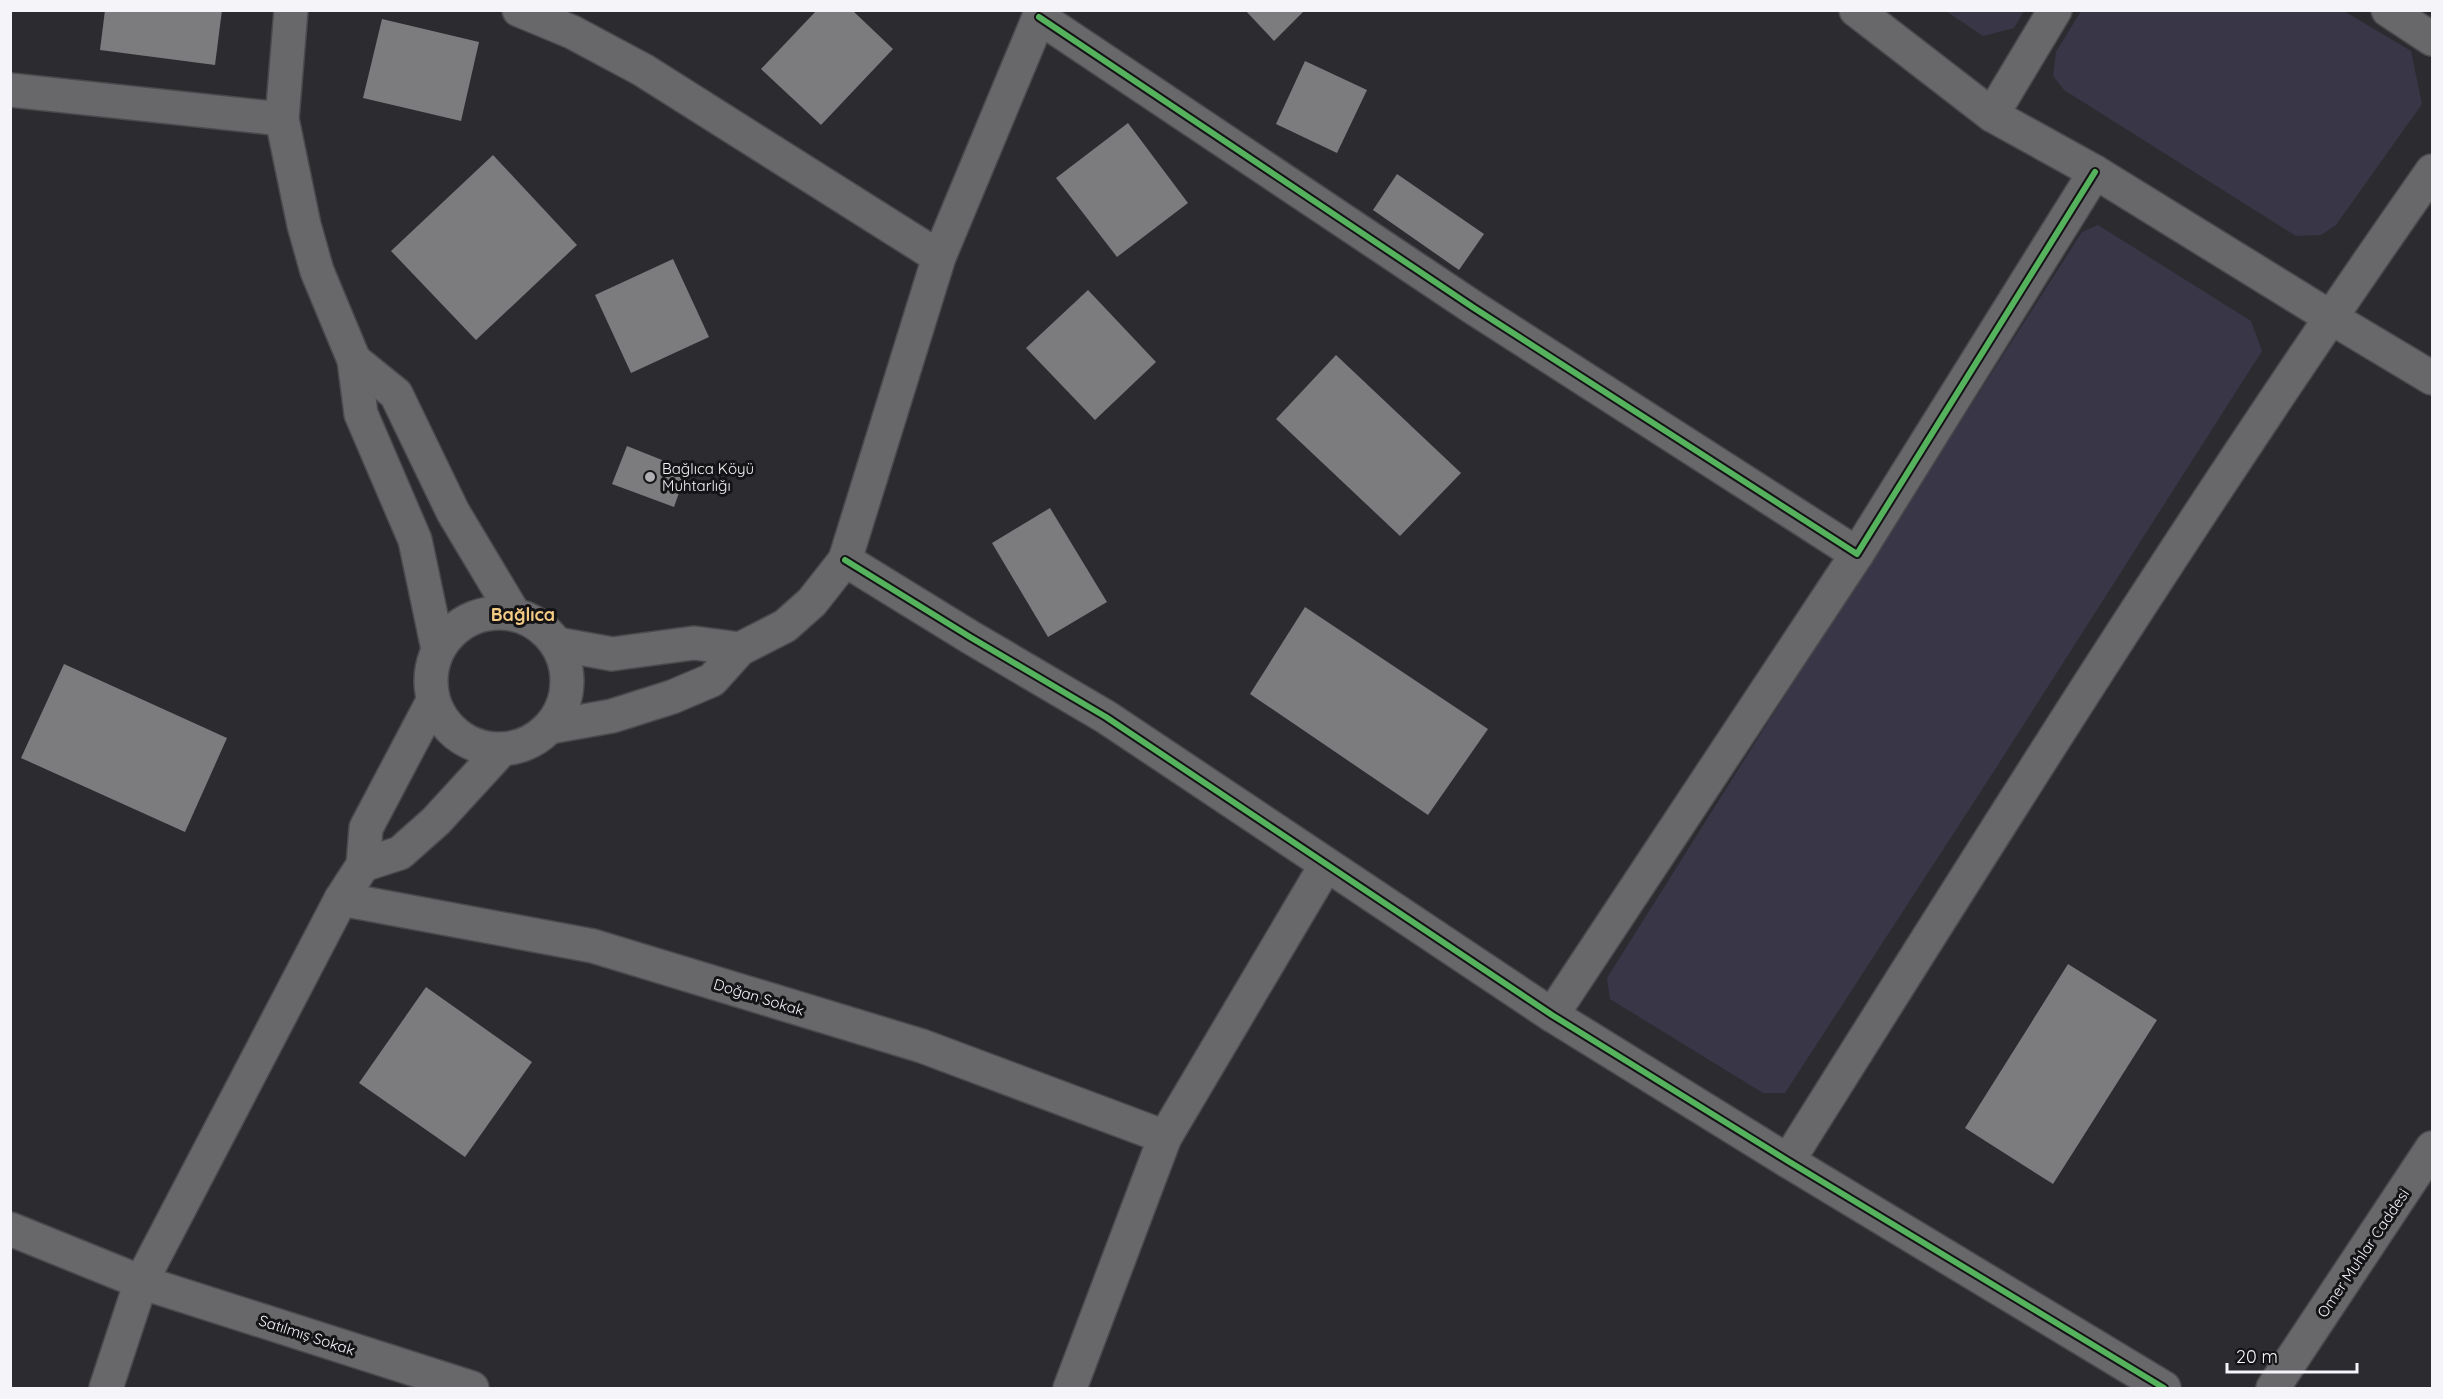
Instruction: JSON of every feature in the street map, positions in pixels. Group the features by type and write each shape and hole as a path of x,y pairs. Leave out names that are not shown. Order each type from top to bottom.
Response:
{"street":[{"path":"291,10 282,119 304,225 314,259 354,360 362,414 415,540 438,649"},
{"path":"519,10 572,32 643,70 939,257"},
{"path":"1856,10 1992,115 2095,172 2433,378"},
{"path":"1992,115 2055,10"},
{"path":"2388,10 2433,39"},
{"path":"550,727 612,716 672,697 712,680 740,649 785,626 812,602 844,560 939,257 1041,14 1474,308 1857,554"},
{"path":"10,90 282,119"},
{"path":"1788,1161 2075,704 2330,317 2433,171"},
{"path":"1552,1015 1857,554 2095,172"},
{"path":"354,360 396,394 453,512 514,614"},
{"path":"844,560 1106,717 1552,1015 2164,1389"},
{"path":"496,612 514,614 530,620 545,630 557,644 568,678 566,696 560,713 550,727 536,738 520,746 502,749 484,748 467,741 453,731 441,717 433,701 432,665 438,649 462,622 478,615 496,612"},
{"path":"557,644 612,654 694,643 740,649"},
{"path":"106,1389 141,1282 341,900 363,865 366,828 433,701"},
{"path":"363,865 400,853 436,821 502,749"},
{"path":"1070,1389 1165,1137 1326,865"},
{"name":"Doğan Sokak","path":"341,900 593,946 922,1046 1165,1137"},
{"name":"Omer Muhlar Caddesi","path":"2273,1389 2433,1148"},
{"name":"Satılmış Sokak","path":"10,1229 141,1282 472,1389"}],"shaded area":[{"path":"1946,11 2024,11 2014,28 1983,36"},
{"path":"2081,11 2344,11 2411,51 2422,104 2336,225 2321,235 2296,236 2064,90 2053,76 2056,52"},
{"path":"2098,225 2251,321 2262,351 1785,1093 1763,1093 1610,999 1607,978 2082,232"}],"building":[{"path":"105,10 222,10 215,65 100,50"},
{"path":"817,10 852,10 893,49 821,125 761,69"},
{"path":"1245,10 1305,10 1274,41"},
{"path":"382,19 479,42 461,121 363,98"},
{"path":"1305,61 1367,90 1337,153 1276,124"},
{"path":"1128,123 1188,203 1117,257 1056,178"},
{"path":"493,155 577,245 476,340 391,251"},
{"path":"1397,174 1484,234 1459,270 1373,210"},
{"path":"673,259 709,337 631,373 595,295"},
{"path":"1088,290 1156,362 1095,420 1026,348"},
{"path":"1336,355 1461,473 1400,536 1276,419"},
{"name":"Bağlıca Köyü Muhtarlığı","path":"627,446 687,470 674,507 612,484"},
{"path":"1050,508 1107,602 1048,637 992,543"},
{"path":"1305,607 1488,729 1428,815 1250,694"},
{"path":"64,664 227,738 185,832 21,758"},
{"path":"2068,964 2157,1020 2053,1184 1965,1128"},
{"path":"426,987 532,1062 465,1157 359,1083"}],"cycle path":[{"path":"1039,17 1474,308 1857,554 2095,172"},
{"path":"845,560 1106,717 1552,1015 1788,1161 2164,1388"}],"place":[{"name":"Bağlıca Köyü Muhtarlığı","path":"650,477"}],"district":[{"name":"Bağlıca","path":"523,614"}]}
